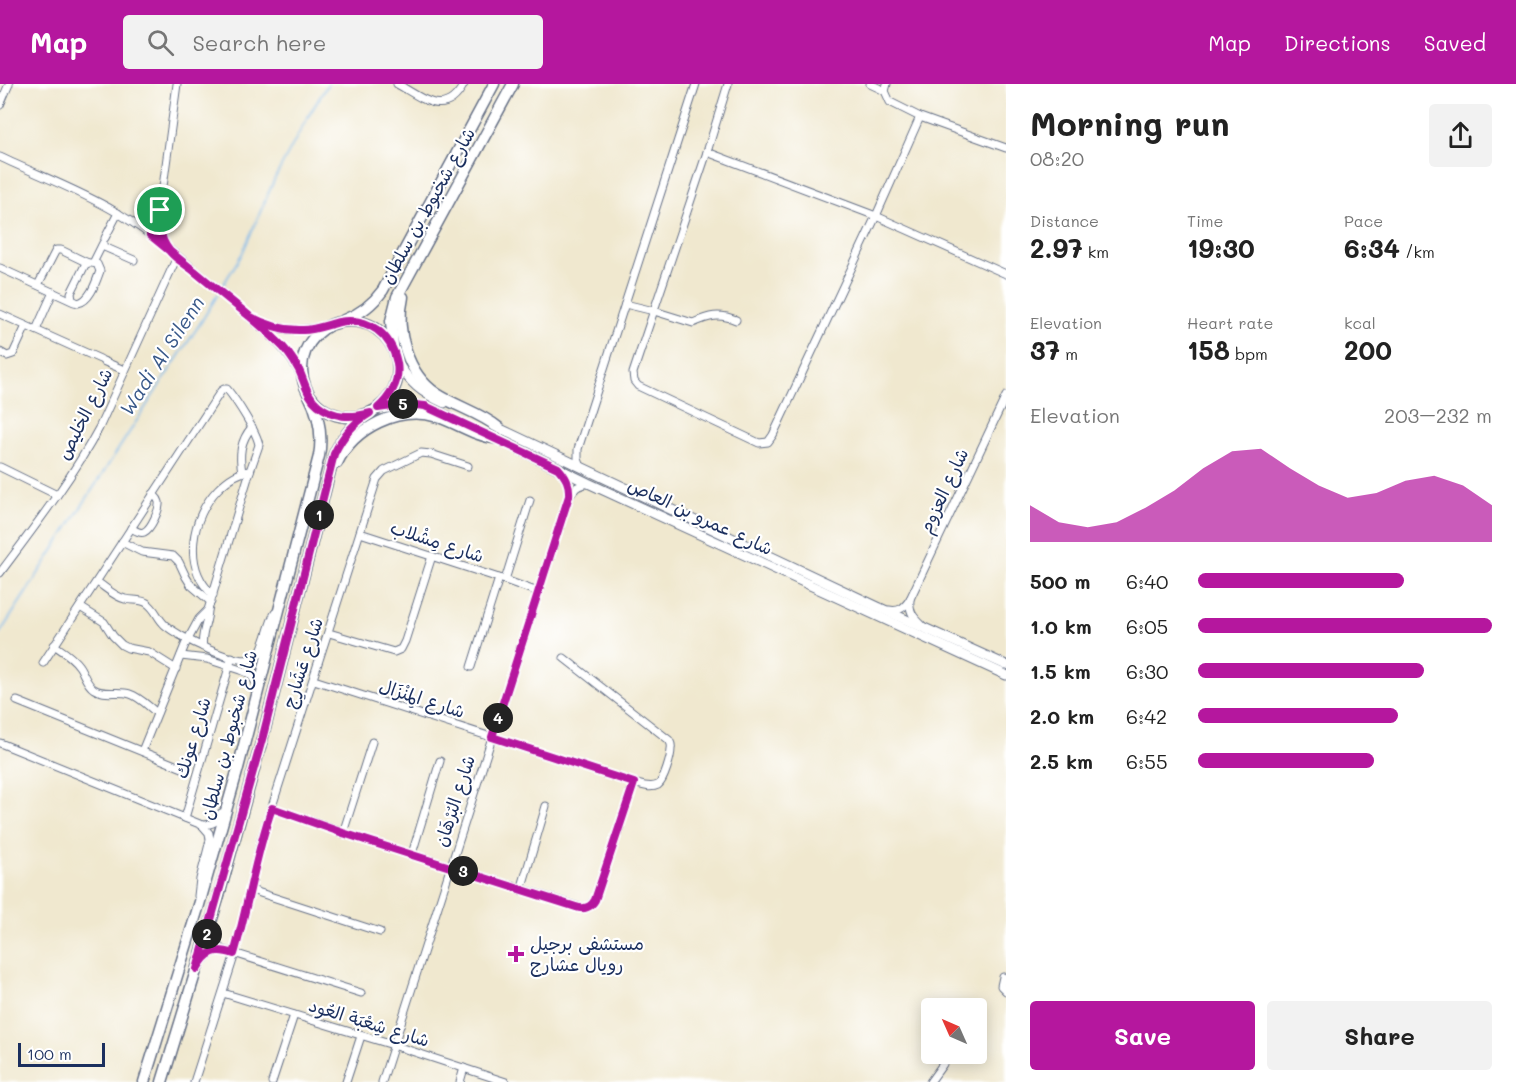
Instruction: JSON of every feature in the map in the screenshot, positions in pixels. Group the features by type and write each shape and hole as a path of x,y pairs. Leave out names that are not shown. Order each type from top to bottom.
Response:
{"main road":[{"name":"شارع شخبوط بن سلطان","path":"334,324 358,314 383,290 494,84"},
{"name":"شارع شخبوط بن سلطان","path":"393,349 392,321 397,297 513,84"},
{"path":"308,558 316,540 336,466 346,448 361,432 390,418 421,413 444,419 483,436 497,433 486,419 436,393 425,384 414,368 403,340 400,319 403,296 435,234 437,225"},
{"path":"352,321 364,323 376,329 393,349 398,370 396,381 386,400 374,410 357,417 343,417 329,413 309,395 303,379 304,354 318,333 334,324 352,321"},
{"name":"شارع عمرو بن العاص","path":"396,362 412,384 426,394 497,433 560,463 588,483 1006,675"},
{"name":"شارع شخبوط بن سلطان","path":"144,1082 199,905 237,772 319,456 321,445 319,422 309,395"},
{"name":"شارع عمرو بن العاص","path":"374,410 401,404 420,405 497,433"},
{"name":"شارع شخبوط بن سلطان","path":"162,1082 210,925 263,736 334,454 355,423 374,410"},
{"name":"شارع عمرو بن العاص","path":"560,463 582,468 878,608 1006,665"}],"street":[{"path":"0,105 2,93 9,84"},
{"path":"150,235 160,210 177,84"},
{"path":"397,84 430,102 441,104 455,98 464,84"},
{"path":"582,468 578,459 578,449 696,84"},
{"path":"728,84 633,373 634,381 638,386 759,443 768,442 773,435 920,117"},
{"path":"870,84 886,87 890,102 920,117 1006,148"},
{"path":"707,152 876,216 1006,274"},
{"path":"0,157 92,199 118,213 150,235 249,316 285,349 303,379"},
{"path":"160,210 161,233 167,248"},
{"path":"76,303 72,300 71,293 118,213"},
{"path":"103,242 134,260"},
{"path":"0,268 76,303 81,303 85,301 99,274 98,266 59,249 56,250 38,285"},
{"name":"شارع الخليص","path":"0,573 88,448 177,257"},
{"path":"36,330 53,292"},
{"path":"625,304 693,323 708,316 727,316 736,320"},
{"path":"0,314 124,370"},
{"path":"249,316 262,323 288,330 302,330 334,324"},
{"path":"0,352 7,356 13,354 26,326"},
{"path":"43,663 222,390 226,388 252,427 259,445 208,610 202,640 203,658"},
{"name":"شارع العزوم","path":"910,599 1006,396"},
{"path":"242,472 241,449 252,427"},
{"path":"569,496 569,485 560,463 578,449"},
{"name":"شارع عَشَارِج","path":"194,1082 234,954 261,841 377,479 384,471 424,452 468,466"},
{"path":"0,467 57,495"},
{"path":"212,599 202,583 195,562 195,530 208,500 223,484 242,472 250,471"},
{"path":"569,496 577,487 588,483"},
{"path":"131,528 141,533 150,526 159,503 153,494"},
{"name":"شارع البُرْهَان","path":"382,1082 569,496"},
{"path":"471,667 530,500"},
{"name":"شارع مِشْلاب","path":"360,534 538,592"},
{"path":"122,542 142,552 173,556 191,585 212,599"},
{"path":"329,633 393,652 401,649 432,556"},
{"path":"181,566 195,562"},
{"path":"97,582 121,598 146,603 157,613 163,623 204,648 250,660 258,656 263,648 270,621 280,606"},
{"path":"878,608 896,611 904,607 910,599"},
{"path":"910,599 911,615 926,629"},
{"path":"80,607 104,622 122,645 149,652 176,669"},
{"path":"142,751 188,639 208,610"},
{"path":"54,645 74,660 94,690 129,694 157,713"},
{"path":"181,656 203,658 241,669 250,674 258,687"},
{"name":"شارع عونك","path":"185,818 232,657"},
{"name":"شارع المِنْزَال","path":"314,680 634,783 651,787 658,785 670,754 670,742 564,658"},
{"path":"17,701 185,769"},
{"path":"343,833 372,742"},
{"path":"0,743 202,825 209,833 210,840 200,879 199,905"},
{"path":"412,854 440,761"},
{"path":"202,825 213,824 219,819 237,772"},
{"path":"272,808 521,890 585,908 593,903 634,783"},
{"path":"521,890 546,806"},
{"path":"251,890 380,932"},
{"path":"210,925 214,939 221,950"},
{"path":"197,969 209,954 221,950 361,993"},
{"path":"1004,977 1002,986 1006,991"},
{"name":"شارع شِعْبَة العُود","path":"223,993 506,1082"},
{"path":"272,1082 294,1016"},
{"path":"346,1082 361,1036"},
{"path":"930,1082 943,1064"},
{"path":"460,1082 464,1068"}],"waterway":[{"name":"Wadi Al Silenn","path":"220,290 242,254 275,178 328,84"},
{"name":"Wadi Al Silenn","path":"0,633 218,294"}],"place":[{"name":"مستشفى برجيل رويال عشارج","path":"516,954"}],"route":[{"path":"160,210 150,235 249,316 262,323 288,330 316,329 339,322 352,321 364,323 376,329 386,338 393,349 398,370 392,391 378,408 406,404 425,406 558,468 564,476 569,485 569,496 492,737 634,783 595,900 588,907 576,907 521,890 272,808 261,841 243,926 234,954 221,950 214,951 204,958 197,969 263,736 334,454 355,423 370,413 357,417 343,417 329,413 318,405 309,395 298,368 285,349 249,316 167,248 161,233 160,210"}]}
